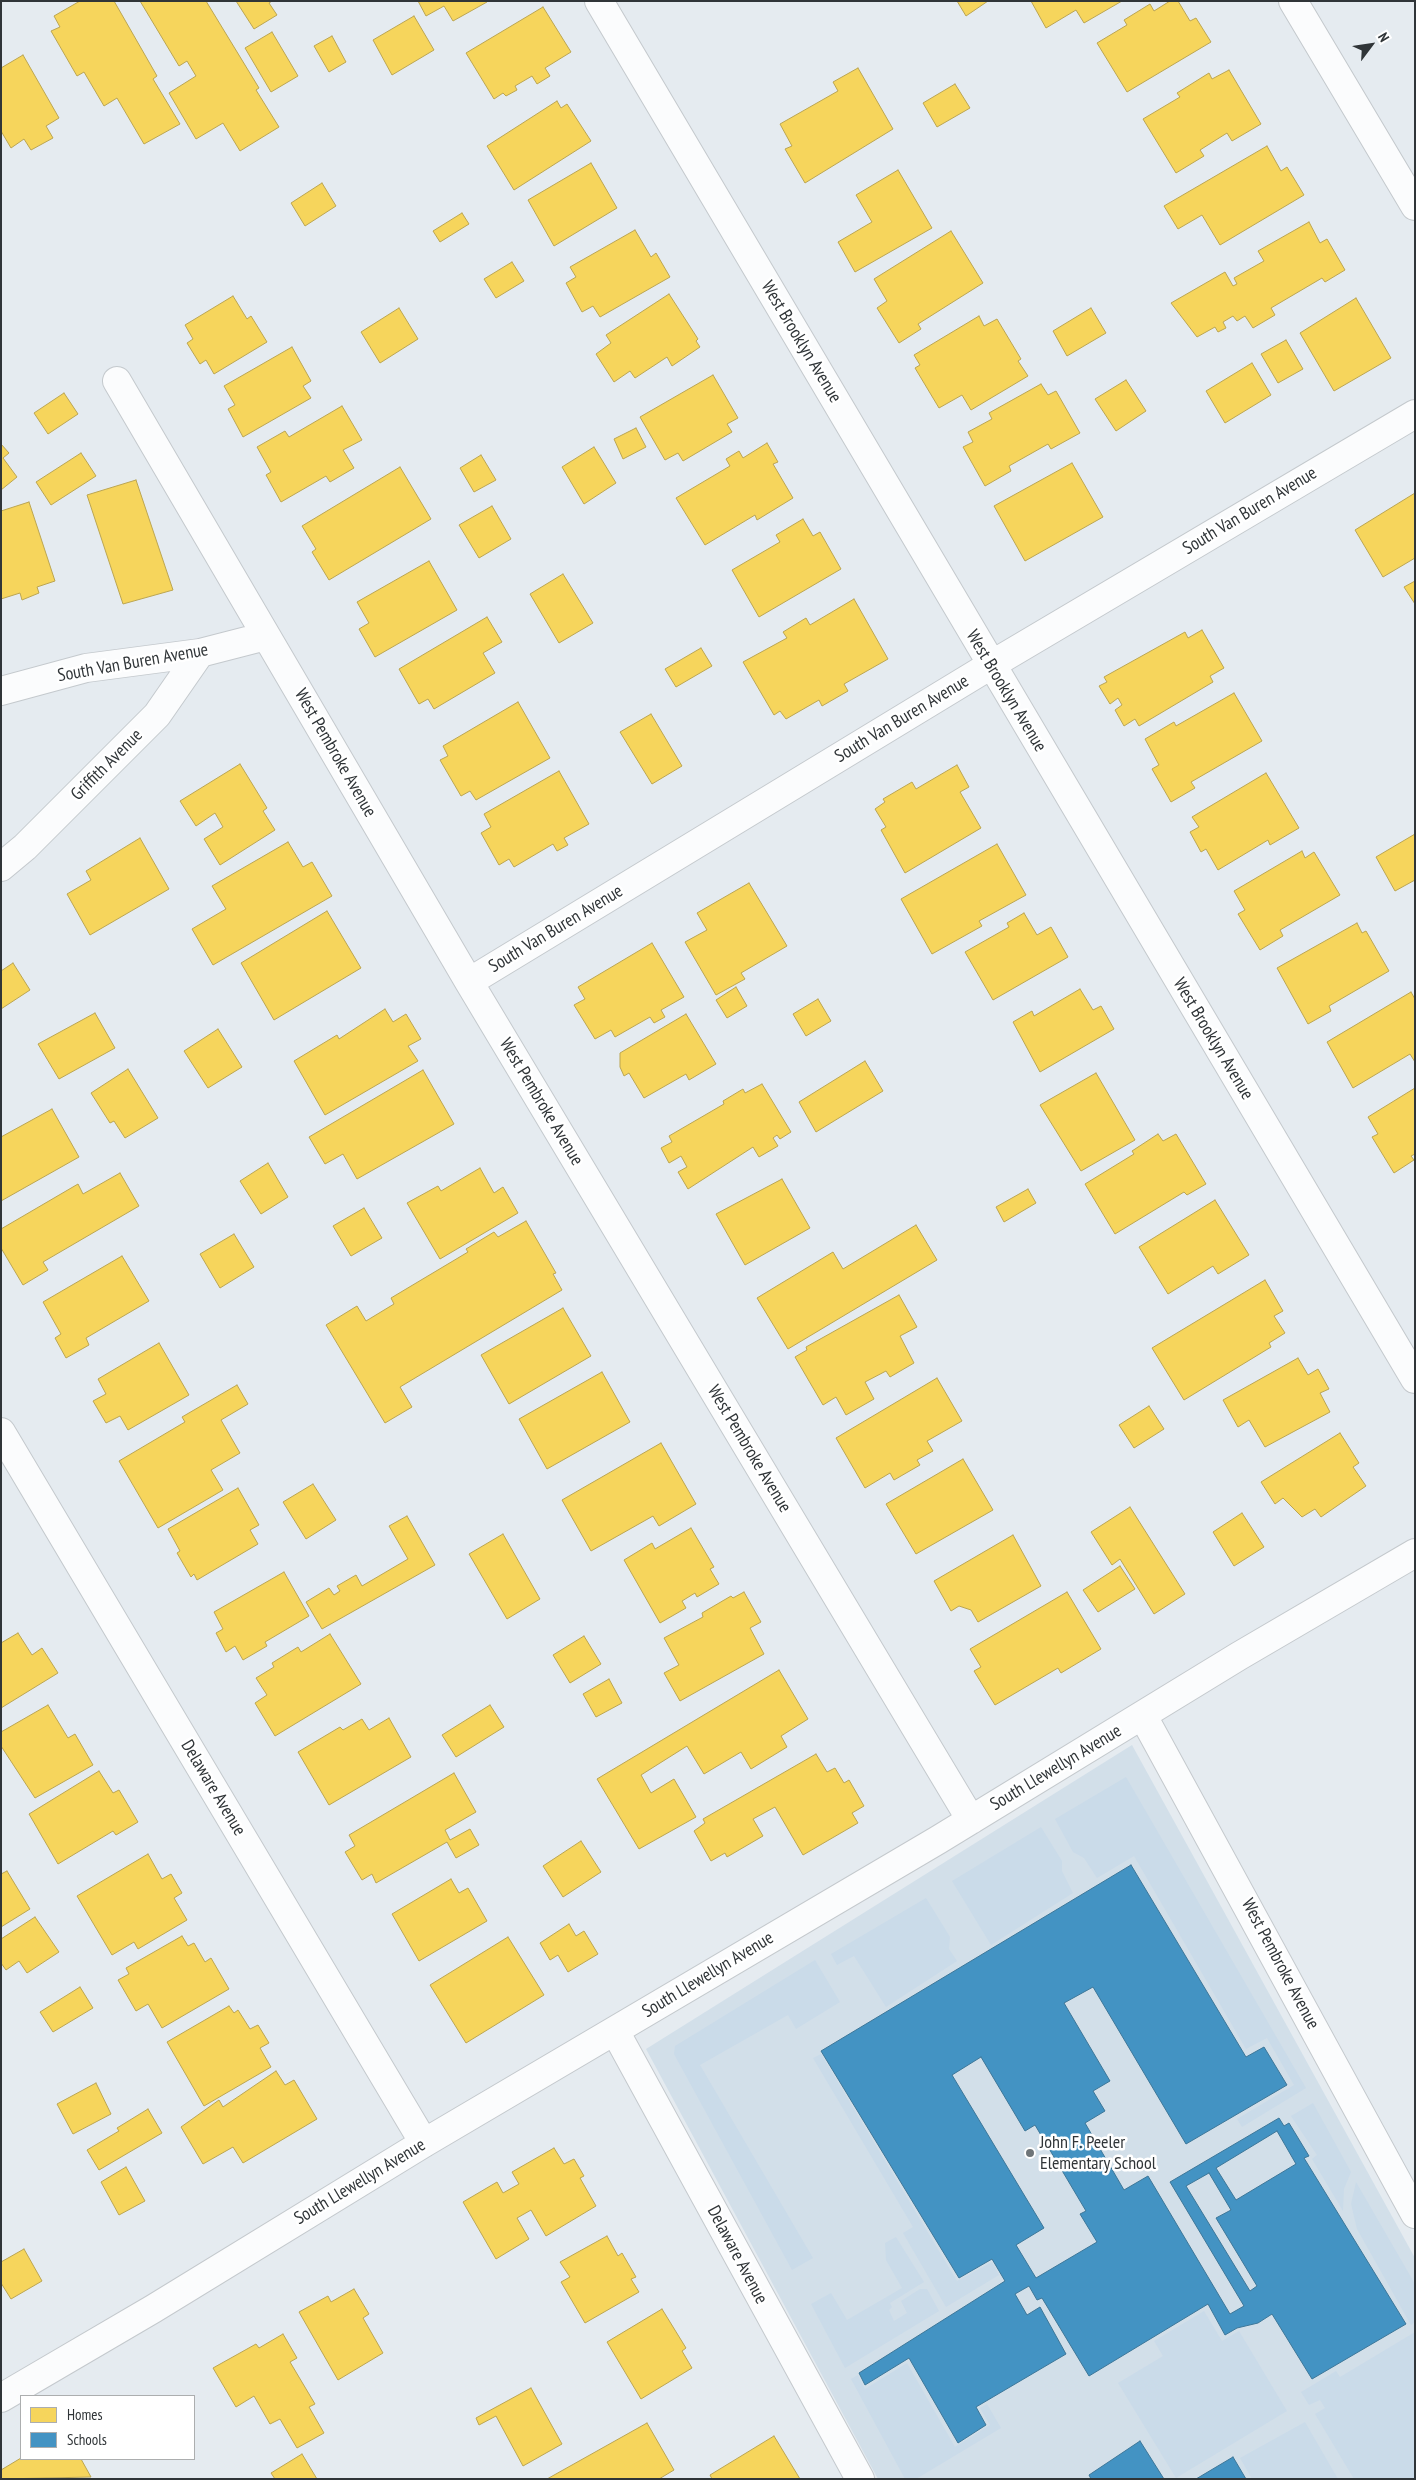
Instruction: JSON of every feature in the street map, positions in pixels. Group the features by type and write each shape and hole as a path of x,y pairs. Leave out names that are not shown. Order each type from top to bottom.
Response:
{"street":[{"name":"West Brooklyn Avenue","path":"599,1 1415,1379"},
{"path":"1293,1 1415,206"},
{"name":"West Pembroke Avenue","path":"117,381 469,982 971,1820"},
{"name":"South Van Buren Avenue","path":"469,982 991,665 1415,414"},
{"name":"South Van Buren Avenue","path":"1,691 86,668 200,653 266,636"},
{"name":"Griffith Avenue","path":"1,867 25,847 157,715 200,653"},
{"name":"Delaware Avenue","path":"1,1432 424,2143"},
{"name":"South Llewellyn Avenue","path":"1,2398 153,2309 424,2143 971,1820 1239,1656 1415,1553"},
{"name":"West Pembroke Avenue","path":"1143,1716 1415,2214"},
{"name":"Delaware Avenue","path":"615,2031 860,2479"}],"shaded area":[{"name":"John F. Peeler Elementary School","path":"1132,1745 1415,2258 1415,2479 878,2479 646,2049"},
{"path":"1126,1777 1306,2088 1242,2127 1237,2119 1294,2085 1267,2038 1246,2049 1134,1856 1097,1878 1084,1858 1073,1852 1055,1819"},
{"path":"1041,1827 1062,1861 1062,1871 1073,1893 991,1945 952,1881"},
{"path":"926,1898 950,1937 949,1949 957,1961 886,2007 854,1956 837,1965 831,1954"},
{"path":"815,1960 840,2002 796,2029 788,2015 700,2065 813,2258 792,2270 674,2054 675,2046"},
{"path":"821,2054 957,2281 992,2262 999,2275 946,2307 903,2233 913,2227 813,2058"},
{"path":"1313,2103 1351,2172 1344,2189 1343,2211 1312,2159 1317,2155 1291,2116"},
{"path":"1356,2182 1415,2284 1415,2322 1411,2325 1357,2229 1351,2204"},
{"path":"896,2237 924,2282 890,2303 892,2307 889,2310 894,2321 907,2313 901,2301 920,2289 927,2289 939,2311 845,2368 811,2304 831,2293 847,2320 902,2288 886,2260 885,2243"},
{"path":"1204,2311 1222,2341 1239,2331 1287,2411 1176,2478 1118,2383 1163,2356 1154,2341"},
{"path":"1415,2332 1415,2479 1354,2479 1315,2414 1325,2408 1320,2400 1309,2405 1301,2392 1336,2371 1340,2377"},
{"path":"907,2363 955,2447 990,2425 980,2408 987,2404 1001,2428 916,2479 905,2479 851,2379 858,2375 865,2389"},
{"path":"1305,2422 1338,2479 1252,2479 1240,2458"}],"building: Homes":[{"path":"80,1 114,1 157,76 153,79 180,124 144,144 117,98 104,106 84,72 77,76 51,31 60,27 54,16"},
{"path":"140,1 206,1 259,88 256,90 279,127 240,151 223,123 196,139 169,93 196,76 187,61 179,66"},
{"path":"236,1 272,1 269,3 277,15 254,29"},
{"path":"418,1 487,2 453,21 444,6 426,16"},
{"path":"957,1 988,1 966,16"},
{"path":"1031,1 1122,1 1084,23 1076,10 1046,28"},
{"path":"1170,1 1178,1 1190,21 1196,18 1211,42 1127,92 1097,43 1127,25 1124,20 1150,4 1154,11"},
{"path":"543,7 571,52 545,68 550,76 537,84 532,76 515,86 517,90 506,96 503,93 494,99 466,53"},
{"path":"414,16 434,50 392,75 373,40"},
{"path":"272,32 298,76 271,92 245,48"},
{"path":"332,36 346,62 329,72 314,46"},
{"path":"23,55 59,118 46,126 53,138 31,150 24,139 11,148 1,131 1,68"},
{"path":"858,68 893,129 805,183 785,149 792,146 780,124 838,91 833,82"},
{"path":"1229,70 1261,124 1232,141 1227,133 1200,150 1204,156 1176,173 1143,119 1180,97 1177,93 1209,73 1212,79"},
{"path":"955,84 970,108 937,127 923,103"},
{"path":"557,101 561,108 567,104 591,141 514,190 487,146"},
{"path":"1267,146 1281,171 1287,167 1304,195 1220,245 1202,215 1178,229 1164,206"},
{"path":"591,163 617,208 554,246 528,200"},
{"path":"898,170 932,228 855,272 838,242 872,222 856,195"},
{"path":"322,183 336,206 305,226 291,203"},
{"path":"462,213 469,224 440,242 433,231"},
{"path":"1309,222 1320,243 1327,239 1345,270 1325,282 1322,278 1271,308 1275,315 1253,328 1245,316 1237,321 1233,316 1223,322 1226,328 1218,332 1215,327 1197,337 1171,303 1225,272 1233,286 1237,284 1234,278 1264,261 1258,251"},
{"path":"635,230 651,257 656,253 670,277 600,317 593,306 582,312 566,283 576,277 570,267"},
{"path":"951,231 983,283 918,324 921,329 899,343 877,308 887,301 874,279"},
{"path":"512,262 524,281 496,298 484,279"},
{"path":"669,294 698,339 696,341 700,347 672,366 667,357 635,378 630,371 614,382 596,354 611,343 606,335"},
{"path":"233,296 247,319 251,316 267,342 214,374 206,360 200,364 187,343 193,339 185,325"},
{"path":"1356,298 1391,358 1334,391 1300,333"},
{"path":"399,308 418,339 380,363 361,332"},
{"path":"1091,308 1106,333 1067,356 1053,331"},
{"path":"979,316 984,326 997,319 1021,359 1018,361 1028,376 971,410 962,395 939,408 915,368 920,365 914,355"},
{"path":"1286,340 1303,369 1278,383 1261,354"},
{"path":"292,347 311,381 303,386 311,398 243,437 228,409 235,405 224,386"},
{"path":"1252,363 1271,395 1225,423 1206,391"},
{"path":"713,375 738,418 727,424 732,432 683,461 678,453 665,460 640,417"},
{"path":"1126,380 1146,411 1116,431 1095,399"},
{"path":"1041,384 1048,395 1056,391 1080,433 1051,449 1048,444 1009,466 1011,471 985,486 963,447 973,442 968,432 992,419 989,413"},
{"path":"64,393 78,414 48,434 34,413"},
{"path":"342,406 362,440 343,450 354,468 330,482 326,476 281,502 266,475 271,472 257,447 285,431 289,437"},
{"path":"636,428 646,447 623,459 614,439"},
{"path":"767,443 778,462 773,464 793,498 757,520 755,515 705,545 676,498 730,466 726,459 739,451 743,458"},
{"path":"1,444 9,453 3,458 17,477 1,490"},
{"path":"594,447 616,483 584,504 562,467"},
{"path":"81,453 96,476 51,505 36,482"},
{"path":"481,455 496,480 474,492 460,468"},
{"path":"1072,463 1103,517 1025,561 994,506"},
{"path":"400,467 431,519 329,580 312,552 316,549 302,526"},
{"path":"136,480 173,590 123,604 87,495"},
{"path":"1415,493 1415,558 1383,577 1355,530"},
{"path":"29,502 55,581 37,587 39,593 22,600 20,593 1,599 1,511"},
{"path":"492,506 511,539 479,558 459,525"},
{"path":"803,519 813,536 820,532 841,569 759,617 732,570 780,542 776,535"},
{"path":"429,561 457,610 375,657 359,629 369,623 357,602"},
{"path":"563,574 593,623 559,643 530,594"},
{"path":"1415,581 1415,604 1404,587"},
{"path":"854,599 888,659 844,684 848,691 822,706 819,700 786,719 780,711 774,715 743,662 787,638 783,632 806,618 810,625"},
{"path":"487,617 502,642 483,653 495,673 434,709 428,699 419,704 399,669"},
{"path":"1202,630 1224,668 1210,676 1213,682 1139,726 1135,719 1124,726 1115,710 1122,705 1118,698 1110,704 1099,686 1107,682 1104,677 1185,632 1188,638"},
{"path":"701,648 712,666 676,687 665,669"},
{"path":"1234,693 1262,741 1191,782 1195,788 1171,802 1152,769 1159,765 1145,739 1174,722 1176,726"},
{"path":"518,702 550,758 476,800 470,791 461,796 440,760 448,756 443,746"},
{"path":"651,714 682,766 652,784 620,732"},
{"path":"240,764 267,808 263,811 275,830 220,865 204,839 223,827 215,813 196,826 180,801"},
{"path":"957,765 969,787 960,792 981,828 905,873 881,830 886,827 875,809 885,802 883,799 912,782 916,789"},
{"path":"559,771 589,824 564,838 568,845 557,851 553,844 514,867 509,859 499,865 481,833 491,827 484,814"},
{"path":"1266,773 1299,828 1270,845 1268,840 1218,870 1206,849 1201,852 1190,832 1199,827 1192,817"},
{"path":"1415,834 1415,880 1395,891 1376,857"},
{"path":"140,838 169,889 90,935 67,894 91,880 86,871"},
{"path":"288,842 303,867 312,862 332,896 213,965 192,929 226,909 212,886"},
{"path":"997,844 1026,895 979,921 982,926 932,954 901,899"},
{"path":"1302,851 1305,858 1314,852 1340,895 1280,930 1283,936 1260,950 1238,914 1245,910 1234,891"},
{"path":"749,883 787,946 741,973 745,979 716,995 685,942 707,930 697,913"},
{"path":"327,911 361,968 274,1020 241,963"},
{"path":"1024,913 1037,935 1051,927 1068,957 993,1000 965,952 1009,927 1007,923"},
{"path":"1357,923 1362,933 1366,931 1389,971 1329,1006 1331,1011 1308,1024 1277,968"},
{"path":"652,943 684,997 661,1010 665,1017 654,1023 650,1017 615,1037 611,1030 595,1039 574,1005 585,999 578,987"},
{"path":"13,963 30,990 1,1009 1,971"},
{"path":"736,987 747,1006 727,1018 716,1000"},
{"path":"1080,989 1093,1010 1101,1006 1114,1029 1040,1072 1013,1022 1032,1011 1034,1016"},
{"path":"1411,992 1415,999 1415,1062 1410,1054 1353,1088 1327,1042"},
{"path":"818,999 831,1021 806,1036 793,1014"},
{"path":"385,1009 393,1022 406,1014 421,1039 408,1046 418,1061 325,1115 294,1061 337,1035 339,1039"},
{"path":"95,1013 115,1048 59,1079 38,1044"},
{"path":"686,1014 716,1064 689,1080 686,1074 644,1098 629,1073 624,1076 620,1067 620,1053"},
{"path":"218,1029 242,1067 208,1088 184,1051"},
{"path":"865,1061 883,1091 816,1132 799,1102"},
{"path":"128,1069 158,1118 125,1138 114,1121 110,1123 91,1093"},
{"path":"423,1070 454,1124 357,1179 343,1154 325,1164 309,1137"},
{"path":"1096,1073 1135,1140 1081,1171 1040,1105"},
{"path":"762,1084 791,1132 780,1139 777,1135 773,1138 778,1146 759,1157 753,1147 688,1189 678,1172 687,1167 681,1156 669,1163 661,1148 672,1142 669,1136 724,1104 723,1101 743,1089 745,1093"},
{"path":"1415,1088 1415,1154 1411,1156 1414,1160 1394,1173 1372,1137 1378,1134 1368,1117"},
{"path":"52,1109 79,1157 1,1201 1,1137"},
{"path":"1158,1134 1163,1141 1176,1134 1206,1184 1187,1195 1184,1192 1115,1234 1085,1184 1134,1154 1132,1151"},
{"path":"268,1163 288,1197 261,1214 240,1181"},
{"path":"480,1168 494,1193 503,1187 518,1213 440,1259 407,1203 438,1186 441,1191"},
{"path":"120,1173 139,1206 43,1262 48,1270 23,1285 1,1248 1,1229 78,1184 83,1194"},
{"path":"782,1179 810,1228 745,1265 716,1214"},
{"path":"1028,1189 1036,1203 1004,1222 996,1207"},
{"path":"1215,1200 1249,1255 1218,1274 1213,1266 1168,1294 1139,1247"},
{"path":"364,1208 382,1238 351,1256 333,1226"},
{"path":"526,1221 556,1273 553,1274 562,1290 400,1387 412,1407 385,1423 326,1325 357,1306 366,1321 394,1304 391,1298 468,1252 466,1249 494,1232 498,1237"},
{"path":"916,1225 937,1260 788,1349 757,1298 833,1252 843,1269"},
{"path":"234,1234 254,1267 220,1288 200,1254"},
{"path":"122,1256 149,1301 86,1338 89,1345 66,1358 55,1338 61,1334 43,1302"},
{"path":"1265,1280 1283,1311 1274,1316 1285,1333 1269,1343 1271,1347 1184,1400 1152,1348"},
{"path":"899,1295 917,1327 900,1336 914,1363 890,1377 886,1371 865,1382 874,1399 846,1415 836,1397 823,1405 795,1357 807,1350 806,1347"},
{"path":"563,1308 591,1356 509,1404 481,1355"},
{"path":"159,1343 189,1395 128,1430 120,1416 106,1423 93,1401 106,1394 98,1379"},
{"path":"1298,1358 1308,1375 1318,1369 1329,1389 1320,1393 1330,1412 1265,1447 1249,1420 1238,1427 1223,1400"},
{"path":"602,1372 630,1422 547,1469 519,1419"},
{"path":"937,1378 962,1421 927,1441 933,1451 917,1460 920,1465 894,1480 890,1473 865,1488 836,1438"},
{"path":"237,1385 248,1404 221,1420 240,1453 211,1470 223,1490 158,1528 119,1461 185,1422 182,1417"},
{"path":"1149,1406 1164,1429 1134,1448 1119,1425"},
{"path":"1340,1433 1359,1463 1353,1467 1366,1486 1321,1517 1315,1509 1302,1517 1283,1498 1275,1504 1261,1482"},
{"path":"661,1443 696,1504 659,1526 653,1516 591,1551 562,1500"},
{"path":"963,1459 993,1510 916,1554 886,1504"},
{"path":"313,1484 336,1520 306,1539 283,1502"},
{"path":"238,1488 259,1525 250,1530 258,1544 197,1580 194,1574 191,1577 177,1553 180,1551 168,1529"},
{"path":"1130,1507 1185,1594 1154,1614 1120,1559 1112,1565 1091,1532"},
{"path":"1242,1513 1264,1547 1234,1566 1213,1532"},
{"path":"407,1516 435,1565 322,1629 306,1602 329,1588 334,1595 340,1591 337,1586 356,1575 362,1586 408,1559 389,1526"},
{"path":"691,1528 714,1567 710,1569 719,1584 697,1597 695,1593 682,1601 686,1608 660,1623 624,1560 652,1543 655,1549"},
{"path":"503,1534 540,1599 507,1619 469,1554"},
{"path":"1013,1535 1041,1586 978,1622 971,1610 959,1606 951,1611 934,1581"},
{"path":"1120,1566 1135,1589 1098,1612 1083,1590"},
{"path":"284,1572 309,1616 265,1642 267,1646 243,1660 235,1646 226,1652 216,1633 223,1629 214,1612"},
{"path":"744,1592 761,1622 750,1628 764,1654 680,1701 664,1673 679,1665 664,1638 703,1617 702,1613 731,1596 733,1598"},
{"path":"1067,1592 1101,1649 1061,1673 1058,1668 995,1705 974,1671 981,1667 970,1649"},
{"path":"18,1633 32,1655 42,1648 58,1673 1,1708 1,1643"},
{"path":"330,1634 361,1684 275,1736 255,1703 267,1695 256,1678 274,1667 272,1663 298,1647 301,1652"},
{"path":"584,1636 601,1664 570,1683 553,1655"},
{"path":"779,1670 808,1719 781,1736 787,1747 751,1769 741,1752 704,1774 687,1746 641,1775 651,1793 674,1779 696,1817 639,1849 597,1779"},
{"path":"609,1679 622,1703 596,1717 583,1694"},
{"path":"48,1705 68,1738 75,1734 93,1765 35,1798 1,1746 1,1732"},
{"path":"490,1705 504,1727 456,1757 442,1735"},
{"path":"389,1718 411,1757 329,1805 298,1752 340,1727 343,1730 362,1719 369,1730"},
{"path":"816,1754 827,1772 835,1768 844,1783 849,1780 864,1806 852,1813 858,1823 803,1855 775,1807 753,1819 763,1836 727,1857 725,1853 711,1861 694,1831 705,1823 703,1819"},
{"path":"99,1771 113,1793 119,1790 138,1822 116,1835 113,1831 58,1864 29,1814"},
{"path":"454,1773 476,1812 445,1830 450,1840 470,1829 479,1845 456,1858 447,1842 376,1883 372,1874 362,1880 345,1852 355,1846 349,1835"},
{"path":"581,1841 601,1872 563,1897 543,1866"},
{"path":"148,1854 162,1879 171,1874 182,1893 174,1898 187,1920 138,1949 134,1942 112,1955 77,1896"},
{"path":"7,1871 30,1909 1,1927 1,1874"},
{"path":"451,1879 459,1893 468,1888 487,1921 419,1961 392,1914"},
{"path":"35,1917 59,1952 27,1973 19,1961 6,1970 1,1963 1,1939"},
{"path":"569,1924 576,1936 584,1931 598,1954 568,1972 558,1955 550,1960 540,1943"},
{"path":"182,1936 188,1946 194,1943 205,1962 211,1958 229,1989 162,2028 148,2004 136,2011 118,1980 129,1974 126,1968"},
{"path":"508,1937 544,1995 466,2043 430,1985"},
{"path":"80,1987 93,2008 53,2032 40,2012"},
{"path":"229,2006 234,2013 238,2010 250,2029 258,2025 269,2043 260,2048 271,2067 204,2106 167,2042"},
{"path":"276,2071 285,2085 294,2080 317,2119 243,2163 233,2147 203,2164 181,2127 219,2100 223,2107"},
{"path":"96,2083 111,2114 73,2134 57,2104"},
{"path":"148,2109 162,2133 99,2170 87,2150 119,2131 117,2128"},
{"path":"554,2148 564,2164 574,2159 584,2176 580,2178 596,2206 546,2236 531,2210 517,2218 529,2239 496,2259 463,2202 497,2182 503,2193 519,2184 512,2172"},
{"path":"126,2167 145,2201 119,2215 101,2182"},
{"path":"607,2236 618,2256 622,2253 636,2277 631,2279 639,2292 585,2323 561,2282 570,2277 560,2262"},
{"path":"24,2249 42,2281 11,2299 1,2283 1,2262"},
{"path":"354,2289 369,2314 363,2318 383,2353 338,2380 299,2312 328,2296 331,2302"},
{"path":"662,2309 686,2348 682,2351 692,2368 641,2399 607,2342"},
{"path":"283,2334 297,2358 290,2362 315,2404 309,2407 324,2433 297,2448 280,2419 270,2424 254,2396 236,2407 213,2368 256,2344 259,2348"},
{"path":"531,2388 562,2444 523,2466 496,2416 479,2425 476,2418"},
{"path":"647,2423 674,2470 659,2479 547,2479"},
{"path":"774,2436 800,2479 712,2479 710,2475"},
{"path":"302,2454 317,2479 275,2479 271,2473"},
{"path":"20,2459 82,2460 91,2477 1,2479 1,2470"}],"building: Schools":[{"path":"1131,1865 1246,2057 1264,2047 1287,2085 1186,2144 1093,1987 1064,2003 1110,2081 1093,2091 1105,2111 1085,2123 1124,2190 1148,2176 1230,2314 1244,2306 1170,2182 1279,2118 1284,2126 1289,2123 1309,2156 1304,2158 1406,2324 1312,2379 1272,2314 1258,2323 1237,2328 1225,2335 1208,2304 1089,2376 1042,2298 1037,2300 1029,2286 1015,2294 1027,2315 1040,2307 1066,2354 976,2407 986,2425 958,2443 909,2358 865,2385 859,2373 1005,2281 992,2259 959,2278 821,2051","holes":["981,2057 1025,2131 1035,2125 1086,2211 1080,2214 1097,2242 1036,2278 1016,2245 1044,2228 952,2075","1277,2131 1296,2164 1236,2200 1216,2168","1209,2173 1231,2210 1216,2218 1257,2286 1250,2291 1186,2186"]},
{"path":"1140,2441 1164,2479 1091,2479 1089,2475"},
{"path":"1233,2457 1246,2479 1196,2479"}],"place":[{"name":"John F. Peeler Elementary School","path":"1030,2153"}]}
